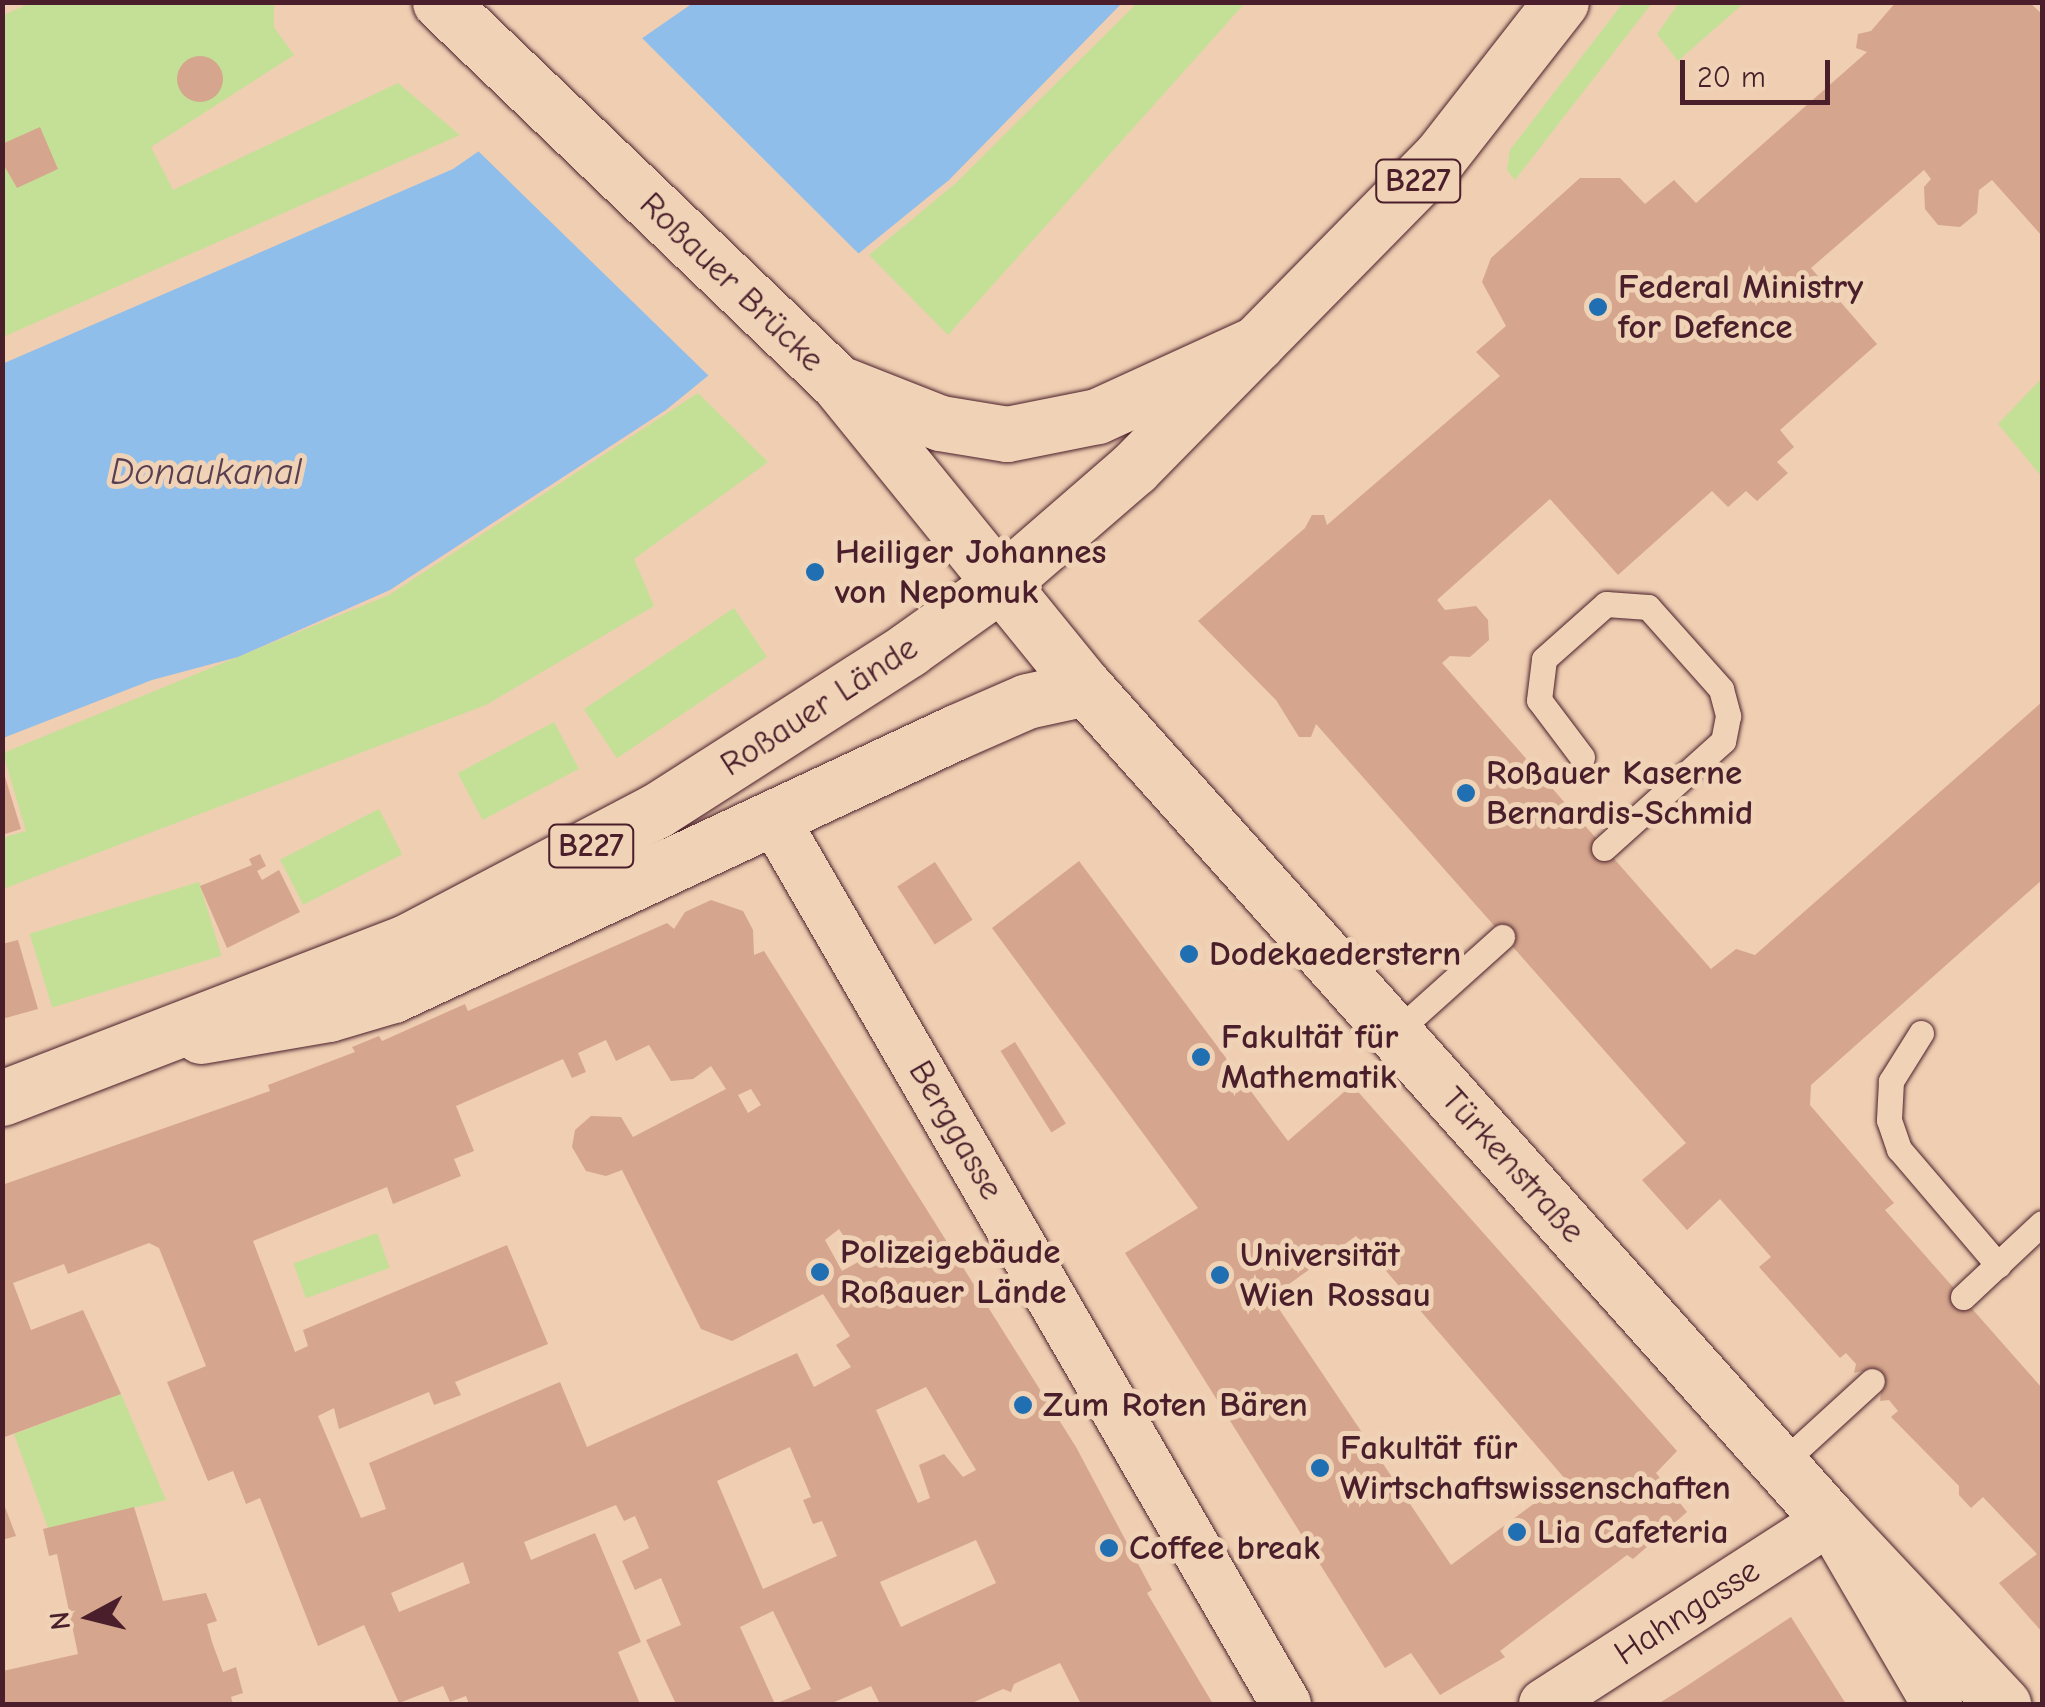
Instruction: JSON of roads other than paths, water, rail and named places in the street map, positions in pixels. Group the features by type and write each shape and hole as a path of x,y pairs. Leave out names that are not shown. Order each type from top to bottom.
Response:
{"main road":[{"name":"Roßauer Brücke","path":"440,2 837,382 905,430"},
{"name":"Roßauer Lände","path":"2,1098 150,1046 408,941 656,811 1000,584 1134,468 1439,158 1561,2"},
{"name":"B227","path":"905,430 977,433 1053,429 1258,343"},
{"path":"905,430 1000,584"},
{"name":"Türkenstraße","path":"1000,584 1086,688 1830,1520 2003,1704"},
{"path":"150,1046 329,1014 393,995 1027,702 1086,688"}],"street":[{"name":"Berggasse","path":"773,817 1286,1704"},
{"name":"Hahngasse","path":"1544,1704 1830,1520"},
{"name":"Türkenstraße","path":"1830,1520 1937,1704"}],"lane":[{"path":"1582,757 1539,700 1544,659 1606,604 1648,607 1721,689 1728,716 1723,741 1604,848"},
{"path":"1395,1033 1502,937"},
{"path":"1922,1033 1891,1081 1889,1120 1900,1149 1998,1265"},
{"path":"1963,1297 2042,1223"},
{"path":"1781,1464 1872,1381"}],"water":[{"name":"Donaukanal","path":"693,3 1122,3 949,180 666,410 390,590 238,657 152,680 3,738 2,364 453,169"}],"place":[{"name":"Federal Ministry for Defence","path":"1598,307"},
{"name":"Heiliger Johannes von Nepomuk","path":"815,572"},
{"name":"Roßauer Kaserne Bernardis-Schmid","path":"1466,793"},
{"name":"Dodekaederstern","path":"1189,954"},
{"name":"Fakultät für Mathematik","path":"1201,1057"},
{"name":"Polizeigebäude Roßauer Lände","path":"820,1272"},
{"name":"Universität Wien Rossau","path":"1220,1275"},
{"name":"Zum Roten Bären","path":"1023,1405"},
{"name":"Fakultät für Wirtschaftswissenschaften","path":"1320,1468"},
{"name":"Lia Cafeteria","path":"1517,1532"},
{"name":"Coffee break","path":"1109,1548"}]}
